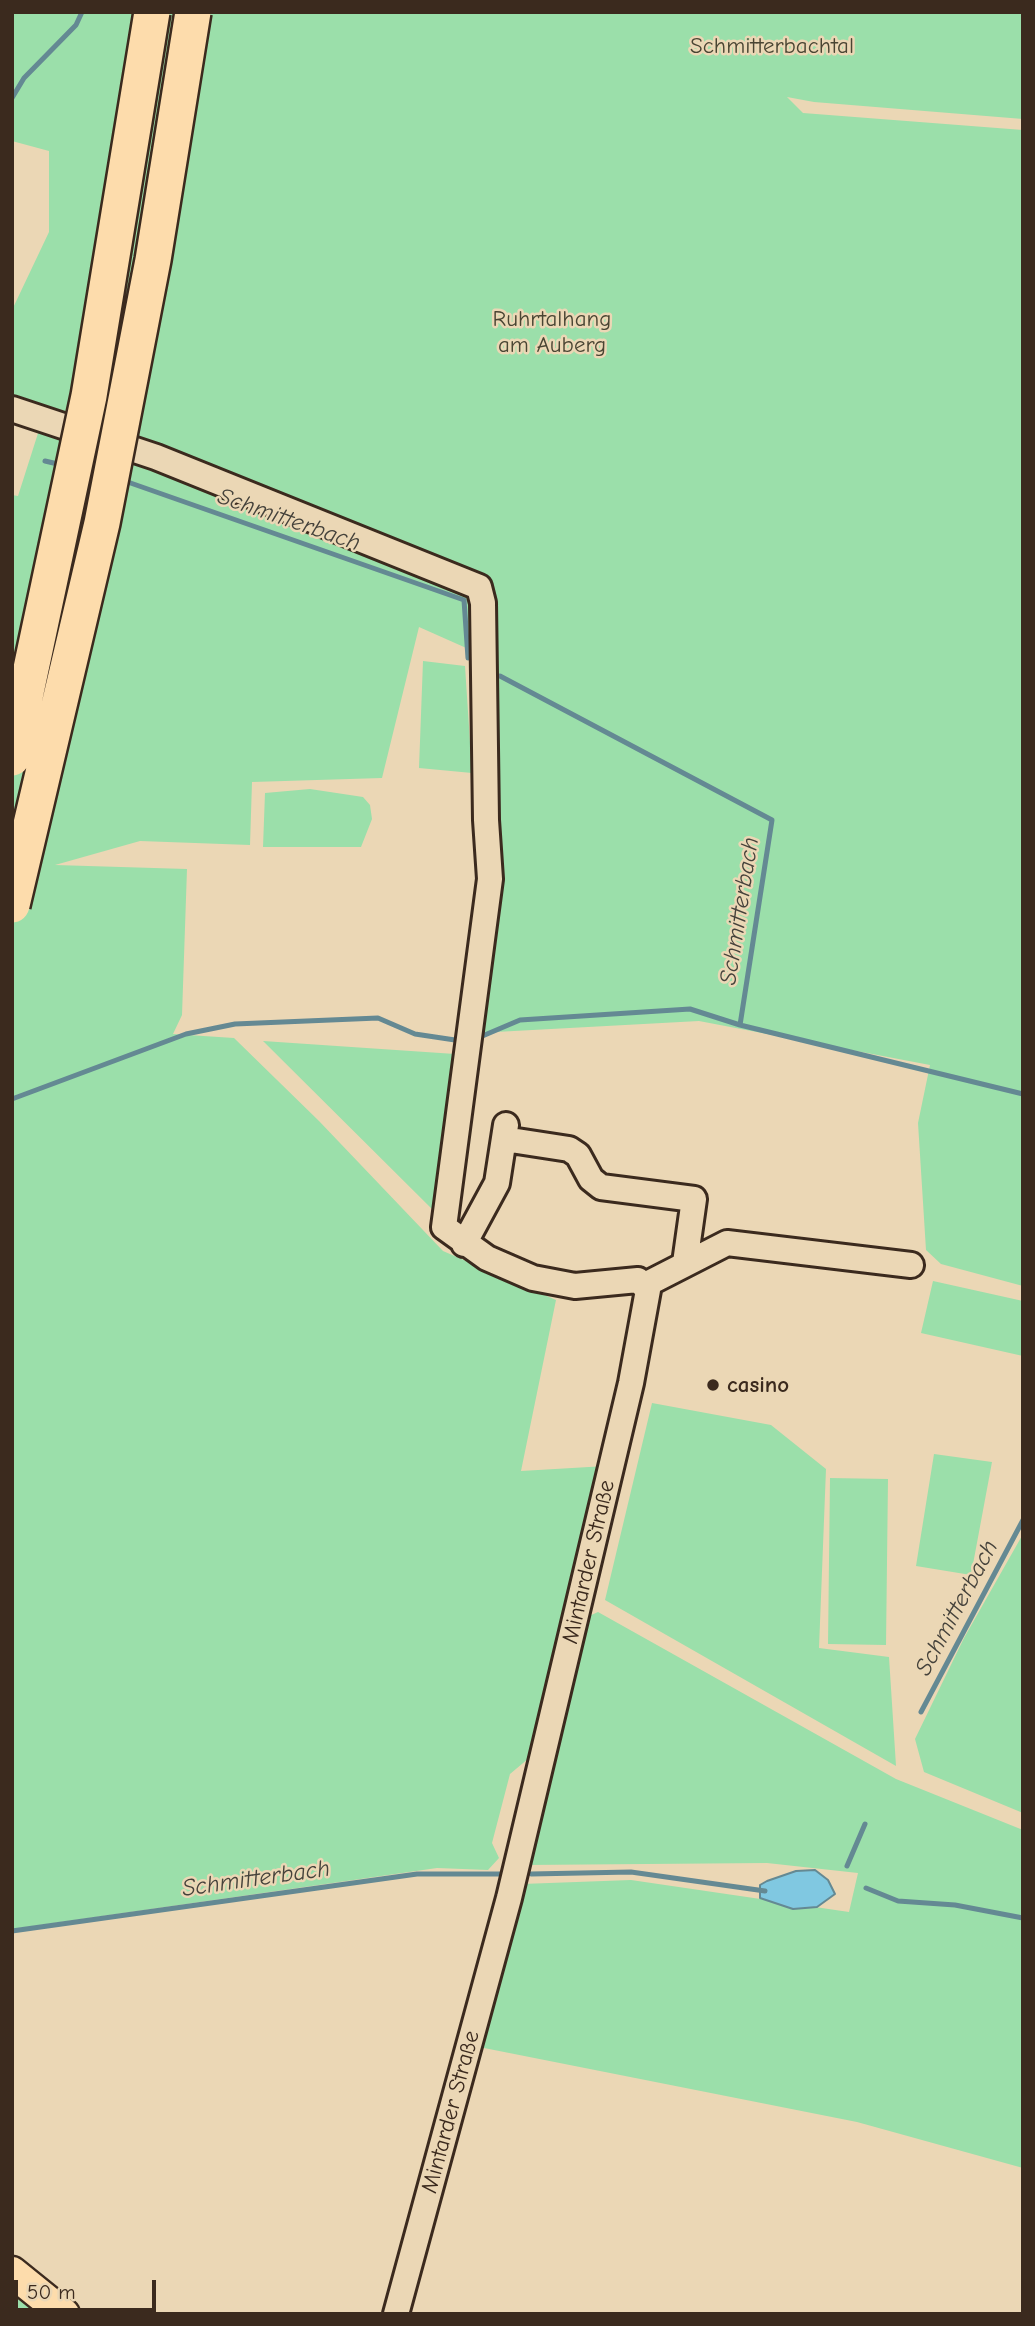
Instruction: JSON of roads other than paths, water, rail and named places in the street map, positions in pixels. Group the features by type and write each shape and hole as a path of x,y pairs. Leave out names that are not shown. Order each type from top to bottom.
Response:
{"highway":[{"path":"12,758 89,396 152,12"},
{"path":"12,905 102,523 153,260 193,12"}],"main road":[{"path":"12,2272 64,2314"}],"lane":[{"path":"12,409 156,457 480,587 484,603 484,758 490,879 444,1227 464,1244 512,1270 558,1284 592,1285 638,1280 645,1285 727,1242 911,1265"},
{"path":"464,1244 497,1183 505,1132 569,1149 578,1155 591,1179 601,1187 694,1199 685,1262"},
{"name":"Mintarder Straße","path":"396,2314 509,1898 631,1383 648,1297 645,1285"}],"water":[{"path":"815,1870 828,1880 835,1894 817,1907 793,1909 760,1898 760,1885 767,1881 796,1871"}],"waterway":[{"name":"Schmitterbach","path":"12,98 24,78 76,25 82,12"},
{"name":"Schmitterbach","path":"45,461 62,465"},
{"name":"Schmitterbach","path":"122,480 464,600 468,658"},
{"name":"Schmitterbach","path":"500,676 772,820 740,1025 1023,1094"},
{"path":"480,1037 520,1020 690,1009 740,1025"},
{"path":"12,1099 186,1034 235,1024 378,1018 415,1034 455,1040"},
{"name":"Schmitterbach","path":"921,1712 1023,1520"},
{"name":"Schmitterbach","path":"847,1866 865,1824"},
{"path":"531,1874 631,1872 765,1891"},
{"name":"Schmitterbach","path":"12,1931 417,1874 506,1874"},
{"name":"Schmitterbach","path":"866,1888 898,1901 955,1905 1023,1918"}],"place":[{"name":"casino","path":"713,1385"}],"park label":[{"name":"Schmitterbachtal","path":"772,46"},
{"name":"Ruhrtalhang am Auberg","path":"552,332"}]}
